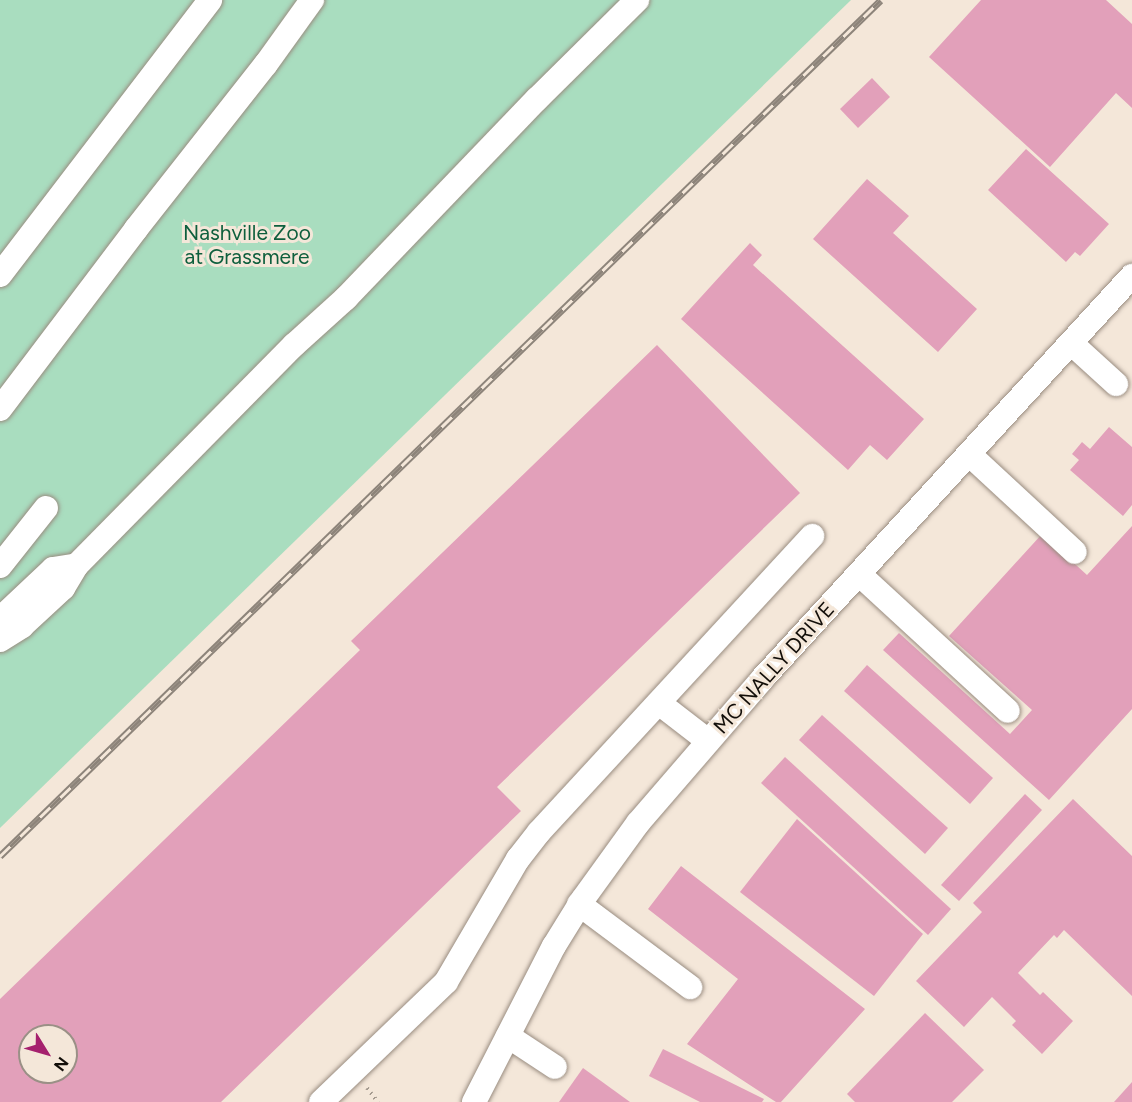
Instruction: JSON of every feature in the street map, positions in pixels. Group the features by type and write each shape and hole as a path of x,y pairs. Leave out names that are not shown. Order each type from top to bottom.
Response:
{"street":[{"path":"0,275 210,0"},
{"path":"0,409 136,229 266,64 312,0"},
{"path":"0,640 22,626 55,596 77,565 294,345 346,298 537,99 637,0"},
{"name":"MC NALLY DRIVE","path":"474,1102 579,904 632,832 708,741 1132,276"},
{"path":"1071,343 1116,384"},
{"path":"969,454 1075,552"},
{"path":"0,566 46,508"},
{"path":"321,1102 446,982 518,859 539,832 812,536"},
{"path":"0,619 53,569 77,565"},
{"path":"859,574 1008,711"},
{"path":"659,703 708,741"},
{"path":"579,904 690,987"},
{"path":"508,1036 555,1067"}],"green space":[{"name":"Nashville Zoo at Grassmere","path":"0,0 851,0 0,828"}],"building":[{"path":"981,0 1106,0 1132,24 1132,108 1116,93 1050,167 929,57"},
{"path":"872,78 890,97 858,128 840,109"},
{"path":"1026,149 1109,224 1080,256 1075,252 1066,262 988,190"},
{"path":"867,179 909,216 893,233 977,309 938,352 813,239"},
{"path":"750,243 762,255 753,265 924,419 887,460 870,445 848,470 681,319"},
{"path":"657,345 800,493 497,787 521,811 221,1102 0,1102 0,999 360,650 351,641"},
{"path":"1109,427 1132,447 1132,505 1123,516 1070,470 1079,460 1072,454 1082,442 1090,449"},
{"path":"1132,526 1132,709 1049,800 883,650 899,633 1010,734 1032,710 949,636 1042,534 1087,575"},
{"path":"867,665 993,778 970,804 844,691"},
{"path":"822,715 948,828 925,854 799,740"},
{"path":"785,757 951,909 928,935 761,783"},
{"path":"1025,794 1042,810 959,901 941,885"},
{"path":"1073,799 1132,856 1132,996 1064,930 1057,938 1054,935 1018,973 1040,995 1043,992 1073,1021 1042,1054 1012,1025 1016,1021 992,997 964,1027 916,981 982,912 973,903"},
{"path":"797,819 923,934 874,996 740,892"},
{"path":"681,866 865,1009 781,1102 776,1102 687,1044 738,979 648,909"},
{"path":"925,1013 984,1070 952,1102 855,1102 847,1094"},
{"path":"663,1049 764,1099 762,1102 700,1102 649,1076"},
{"path":"583,1068 630,1102 559,1102"},
{"path":"1132,1082 1132,1102 1114,1102"}],"railway":[{"path":"0,856 881,0"}]}
